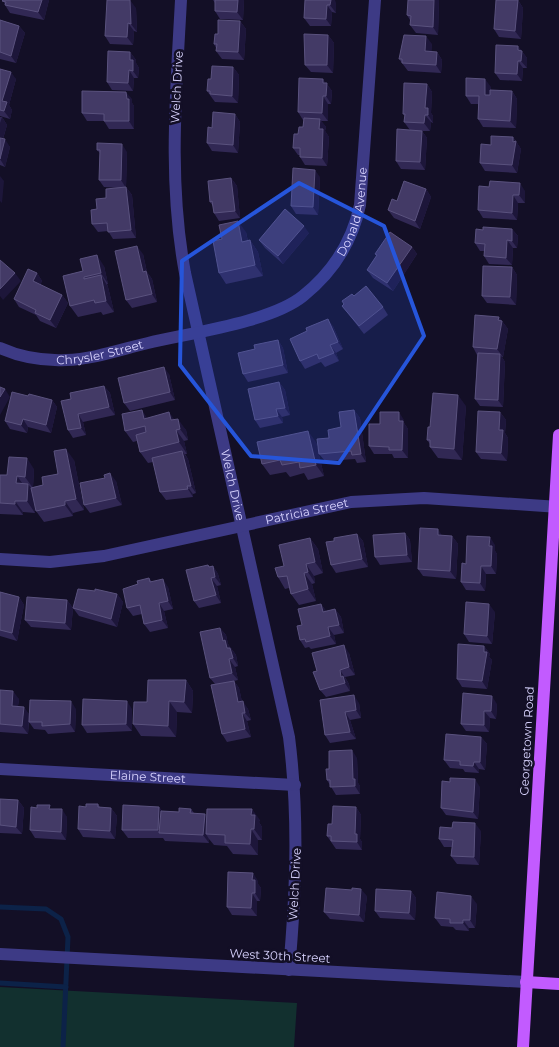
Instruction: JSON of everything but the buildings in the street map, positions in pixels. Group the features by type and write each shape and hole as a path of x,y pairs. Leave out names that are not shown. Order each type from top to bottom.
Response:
{"main road":[{"name":"Georgetown Road","path":"522,1047 557,507 559,436"},
{"name":"West 30th Street","path":"526,982 559,984"}],"street":[{"name":"Welch Drive","path":"181,0 174,134 174,192 181,248 241,524 284,706 294,785 297,863 289,970"},
{"name":"Donald Avenue","path":"199,331 267,315 302,297 333,268 348,242 354,228 361,197 375,0"},
{"name":"Chrysler Street","path":"0,348 33,358 73,360 199,331"},
{"name":"Patricia Street","path":"0,559 50,562 89,558 327,506 408,498 557,507"},
{"name":"Elaine Street","path":"0,769 294,785"},
{"name":"West 30th Street","path":"0,954 526,982"}],"highlighted area":[{"path":"299,183 384,226 424,336 339,463 251,456 180,365 182,261"}],"green space":[{"path":"0,987 297,1003 294,1047 0,1047"}],"waterway":[{"path":"0,907 46,909 61,919 68,937 63,1047"},
{"path":"0,983 66,987"}]}
